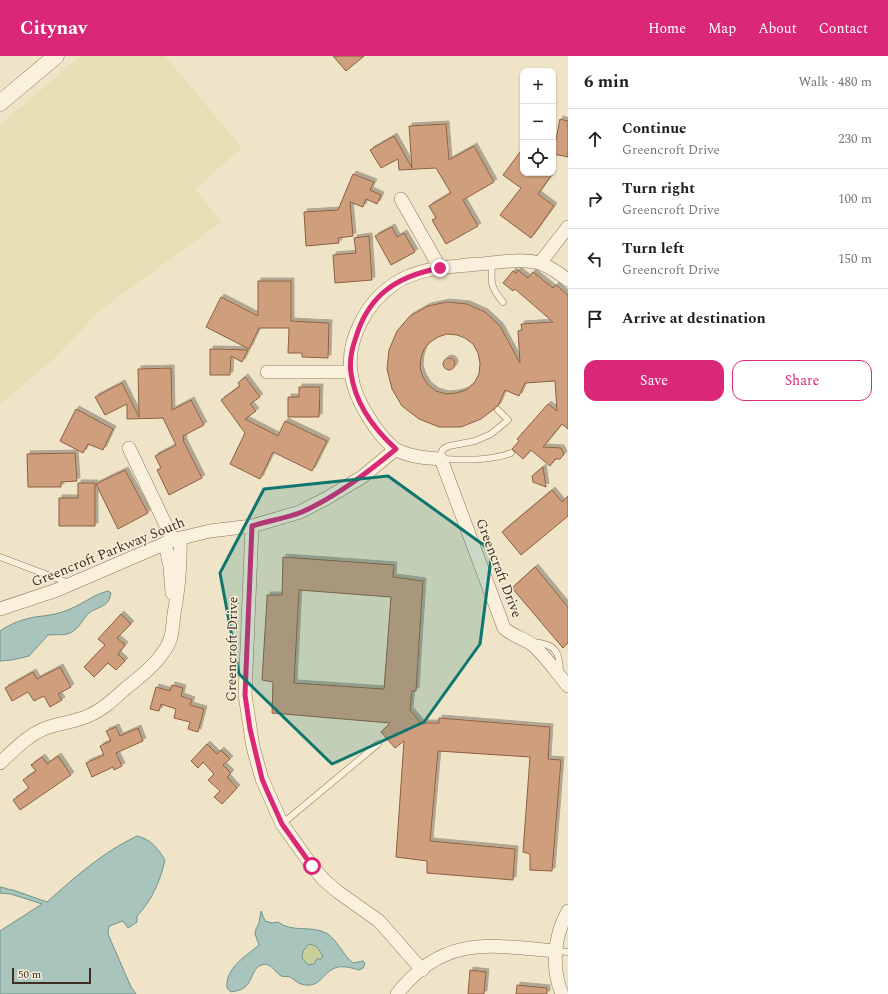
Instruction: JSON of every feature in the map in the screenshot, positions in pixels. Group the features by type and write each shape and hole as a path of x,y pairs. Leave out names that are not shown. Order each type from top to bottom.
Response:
{"street":[{"path":"0,103 56,56"},
{"path":"401,199 440,268"},
{"path":"540,263 568,227"},
{"path":"441,460 418,457 396,449 383,437 373,424 358,399 351,372 353,347 365,315 373,303 384,292 406,277 440,268 522,261 540,263 549,267 568,280"},
{"path":"267,372 351,372"},
{"path":"0,763 22,742 38,732 46,728 90,716 106,705 146,672 162,655 170,640 173,630 180,581 181,563 173,541 129,448"},
{"path":"252,526 300,512 319,503 362,477 396,449"},
{"name":"Greencraft Drive","path":"441,460 504,628 510,634 533,645 564,682"},
{"name":"Greencroft Parkway South","path":"0,609 40,597 173,541 210,531 252,526"},
{"name":"Greencroft Drive","path":"252,526 245,695 252,741 262,779 282,824 312,866 324,880 338,892 379,921 422,970"},
{"path":"562,994 556,970 562,951 561,925 568,911"},
{"path":"397,994 422,970 448,953 475,946 562,951"}],"lane":[{"path":"492,263 492,287 503,302"},
{"path":"498,410 508,420 491,434 475,441 449,446 443,449 441,460 486,458 503,456 511,453"},
{"path":"0,557 72,584"},
{"path":"282,824 378,744"}],"highlighted area":[{"path":"388,476 492,551 480,644 424,722 332,764 239,674 220,573 264,489"}],"shaded area":[{"path":"81,56 165,56 242,148 195,189 221,222 99,311 56,357 0,404 0,125"}],"green space":[{"path":"309,944 318,948 323,957 321,959 317,959 314,964 308,965 302,958 303,951"}],"water":[{"path":"108,591 111,593 106,604 89,613 78,627 70,633 48,635 29,656 0,661 0,631 4,628 26,619 68,610 96,595"},
{"path":"137,836 146,839 157,848 165,860 163,868 151,897 137,916 137,922 128,928 123,921 109,926 108,934 131,987 136,994 0,994 0,931 42,904 11,894 0,893 0,887 47,902 101,857"},
{"path":"261,911 265,921 272,923 278,922 295,928 314,929 326,933 334,939 353,963 363,961 365,964 363,968 359,970 338,967 328,972 317,982 308,985 300,983 289,977 281,976 270,966 264,964 256,969 245,987 241,990 231,992 227,988 229,975 242,959 259,945 255,934","holes":["309,944 318,948 323,957 321,959 317,959 314,964 308,965 302,958 303,951"]}],"building":[{"path":"333,56 364,56 346,71"},
{"path":"560,119 568,121 568,157 556,155 556,139"},
{"path":"446,124 449,160 474,146 494,182 463,200 478,226 446,244 432,220 436,218 429,206 451,193 436,168 399,170 398,159 381,168 370,150 394,136 412,168 409,126"},
{"path":"520,152 520,176 551,176 538,194 554,206 531,238 500,215 521,188 503,175"},
{"path":"353,174 374,182 370,190 381,195 377,204 366,199 363,207 350,202 353,236 338,238 339,243 306,246 304,212 338,210"},
{"path":"392,227 397,237 404,233 415,252 391,265 375,236"},
{"path":"369,236 372,280 335,283 333,255 356,253 354,238"},
{"path":"518,270 528,278 533,272 553,288 556,285 568,295 568,429 562,424 543,447 561,448 564,454 560,459 555,459 550,466 531,450 523,459 512,449 519,441 517,439 548,404 557,411 555,381 525,383 519,396 505,390 498,406 481,419 461,427 439,427 419,419 402,406 392,389 387,369 389,350 397,331 410,316 428,306 447,302 467,304 485,312 500,326 520,363 518,331 522,330 521,324 553,322 515,289 513,291 503,283 513,271 516,273","holes":["447,334 465,338 473,344 478,353 480,363 479,374 474,383 466,390 446,394 436,391 428,385 420,368 421,358 424,349 430,342"]},
{"path":"258,281 291,281 291,321 329,323 328,358 302,357 302,353 288,353 289,328 259,328 249,349 206,327 221,297 258,316"},
{"path":"210,349 248,350 242,362 231,356 230,375 210,375"},
{"path":"447,358 451,358 455,364 451,370 447,370 443,366 443,362"},
{"path":"171,368 172,410 191,400 204,425 183,436 183,440 202,478 169,495 157,470 161,468 155,456 176,445 163,418 127,419 127,404 105,415 95,397 122,383 139,417 138,369"},
{"path":"245,377 260,397 250,404 256,411 245,419 278,436 285,421 327,441 312,471 273,452 260,479 230,464 245,433 221,400 240,386 238,383"},
{"path":"299,387 320,387 319,417 288,417 288,397 299,397"},
{"path":"76,409 113,429 103,450 88,444 83,453 60,441"},
{"path":"75,453 77,481 61,482 61,487 28,487 27,454"},
{"path":"543,467 546,487 533,482 532,476"},
{"path":"125,470 148,513 118,529 96,484"},
{"path":"78,483 95,483 95,526 59,526 59,498 78,498"},
{"path":"552,490 562,502 568,496 568,516 521,555 502,532"},
{"path":"283,557 394,565 393,577 423,581 416,691 412,691 410,710 421,723 439,723 439,718 550,727 548,759 561,760 552,871 530,870 530,854 523,852 530,757 438,751 430,841 515,849 513,880 427,873 427,861 396,857 404,741 395,748 381,732 390,723 272,713 273,682 262,680 267,595 282,595","holes":["299,590 391,597 384,689 294,683"]},
{"path":"535,567 568,607 568,643 563,648 512,588"},
{"path":"121,614 131,624 117,638 125,645 118,654 125,661 116,670 108,663 94,677 84,667 105,645 98,639"},
{"path":"60,667 71,687 58,694 62,700 50,707 44,696 34,701 28,692 12,701 5,688 33,672 37,679"},
{"path":"172,685 183,688 181,696 192,700 190,705 204,709 198,732 188,729 190,722 174,718 176,709 161,704 159,711 150,709 156,687 170,691"},
{"path":"116,727 120,736 138,728 143,741 116,753 122,766 114,770 113,767 92,777 86,763 104,755 100,746 111,741 106,731"},
{"path":"207,744 217,754 221,750 230,759 223,765 231,773 227,777 237,788 222,804 214,797 220,791 208,780 214,774 203,762 198,768 191,761"},
{"path":"58,756 71,775 20,810 13,800 29,788 23,780 36,771 31,765 42,757 47,764"},
{"path":"470,970 486,972 484,994 468,994"},
{"path":"517,985 547,988 547,994 516,994"}],"route":[{"path":"312,866 282,824 277,814 262,779 253,747 245,695 252,526 300,512 319,503 362,477 396,449 383,437 373,424 358,399 351,372 353,347 365,315 373,303 383,293 406,277 440,268"}]}
